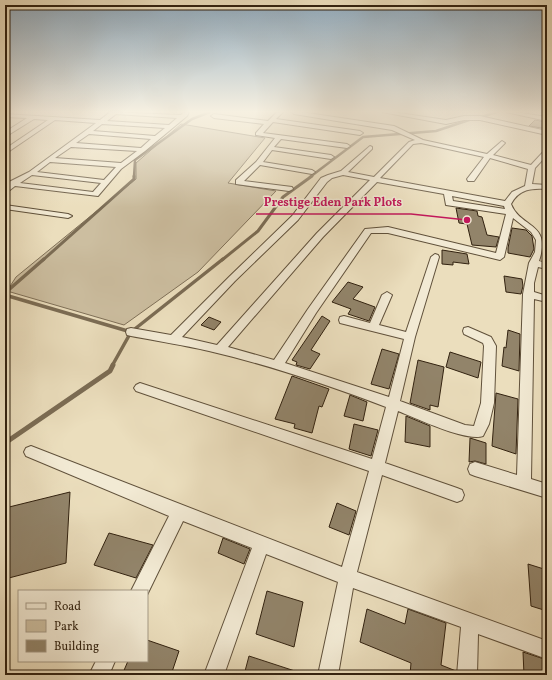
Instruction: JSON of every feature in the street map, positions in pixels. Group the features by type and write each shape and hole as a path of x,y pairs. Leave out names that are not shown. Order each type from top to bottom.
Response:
{"street":[{"path":"5,152 17,144"},
{"path":"9,184 95,194 107,182 114,171 150,144"},
{"path":"273,144 258,164 239,182 289,189"},
{"path":"330,144 347,146"},
{"path":"220,350 244,320 320,235 410,144"},
{"path":"433,144 532,168"},
{"path":"471,179 488,156 501,144"},
{"path":"5,192 9,184 31,173 70,145 143,150"},
{"path":"270,148 331,157"},
{"path":"343,174 370,148"},
{"path":"528,187 532,168 547,151"},
{"path":"50,160 122,165"},
{"path":"258,164 312,172"},
{"path":"31,173 107,182"},
{"path":"173,340 232,279 295,218 324,180 330,176 343,174 448,193 450,203 509,208 534,230 540,240 539,252 534,263 528,294 524,484"},
{"path":"277,366 312,311 368,231 388,230 500,257 512,194 519,189 528,187 547,187"},
{"path":"5,207 68,216"},
{"path":"328,675 347,577 410,337 435,257"},
{"path":"534,263 547,266"},
{"path":"528,294 547,299"},
{"path":"372,328 387,295"},
{"path":"344,320 410,337"},
{"path":"131,332 220,350 277,366 393,403 465,431 478,432 487,413 490,346 487,340 468,331"},
{"path":"140,388 457,495"},
{"path":"31,452 179,512 347,577 547,650"},
{"path":"475,469 547,492"},
{"path":"140,590 179,512"},
{"path":"214,675 262,544"},
{"path":"467,675 470,621"},
{"path":"99,675 106,662"}],"green space":[{"path":"158,144 260,144 228,183 276,191 198,272 124,325 7,291 16,277 136,179 136,163"}],"building":[{"path":"456,208 477,211 478,216 482,217 487,235 499,237 496,247 472,245 467,224 459,223"},
{"path":"512,228 526,230 532,236 534,249 530,257 508,253"},
{"path":"442,250 467,254 469,264 453,262 453,265 442,264"},
{"path":"504,276 522,279 523,286 521,294 506,292"},
{"path":"348,282 363,287 353,299 375,307 369,321 348,314 351,309 332,302"},
{"path":"322,316 330,321 311,350 320,354 310,369 296,365 297,362 292,360"},
{"path":"209,317 221,322 214,330 201,325"},
{"path":"508,330 520,334 519,371 502,366"},
{"path":"382,349 399,354 389,389 371,384"},
{"path":"450,352 481,362 478,378 446,367"},
{"path":"418,360 444,367 438,407 430,405 430,410 410,403"},
{"path":"292,376 329,389 322,407 319,406 312,433 294,428 295,424 275,419"},
{"path":"496,393 518,399 516,454 492,446"},
{"path":"350,395 367,402 363,421 344,416"},
{"path":"406,416 430,426 430,447 405,442"},
{"path":"354,424 378,430 371,456 349,449"},
{"path":"470,438 486,443 486,464 475,461 469,462"},
{"path":"70,492 66,563 5,579 5,508"},
{"path":"337,503 356,511 349,535 329,527"},
{"path":"109,533 153,545 136,578 94,565"},
{"path":"223,538 250,549 244,564 218,553"},
{"path":"528,564 547,570 547,611 531,606"},
{"path":"267,591 303,602 294,647 256,634"},
{"path":"367,609 405,624 408,609 446,623 441,665 456,671 456,675 410,675 411,663 360,642"},
{"path":"148,640 179,651 171,675 122,675 128,662 148,662"},
{"path":"523,652 547,660 547,675 524,675"},
{"path":"249,656 301,673 301,675 244,675"}],"waterway":[{"path":"134,177 135,160 158,144"},
{"path":"310,177 354,144"},
{"path":"222,260 258,231 283,197 312,176"},
{"path":"43,260 134,179 134,177"},
{"path":"5,293 44,259"},
{"path":"131,332 223,259"},
{"path":"5,295 131,332"},
{"path":"112,366 131,332"},
{"path":"5,443 110,371 113,365"}],"place":[{"name":"Prestige Eden Park Plots","path":"467,220"}]}
